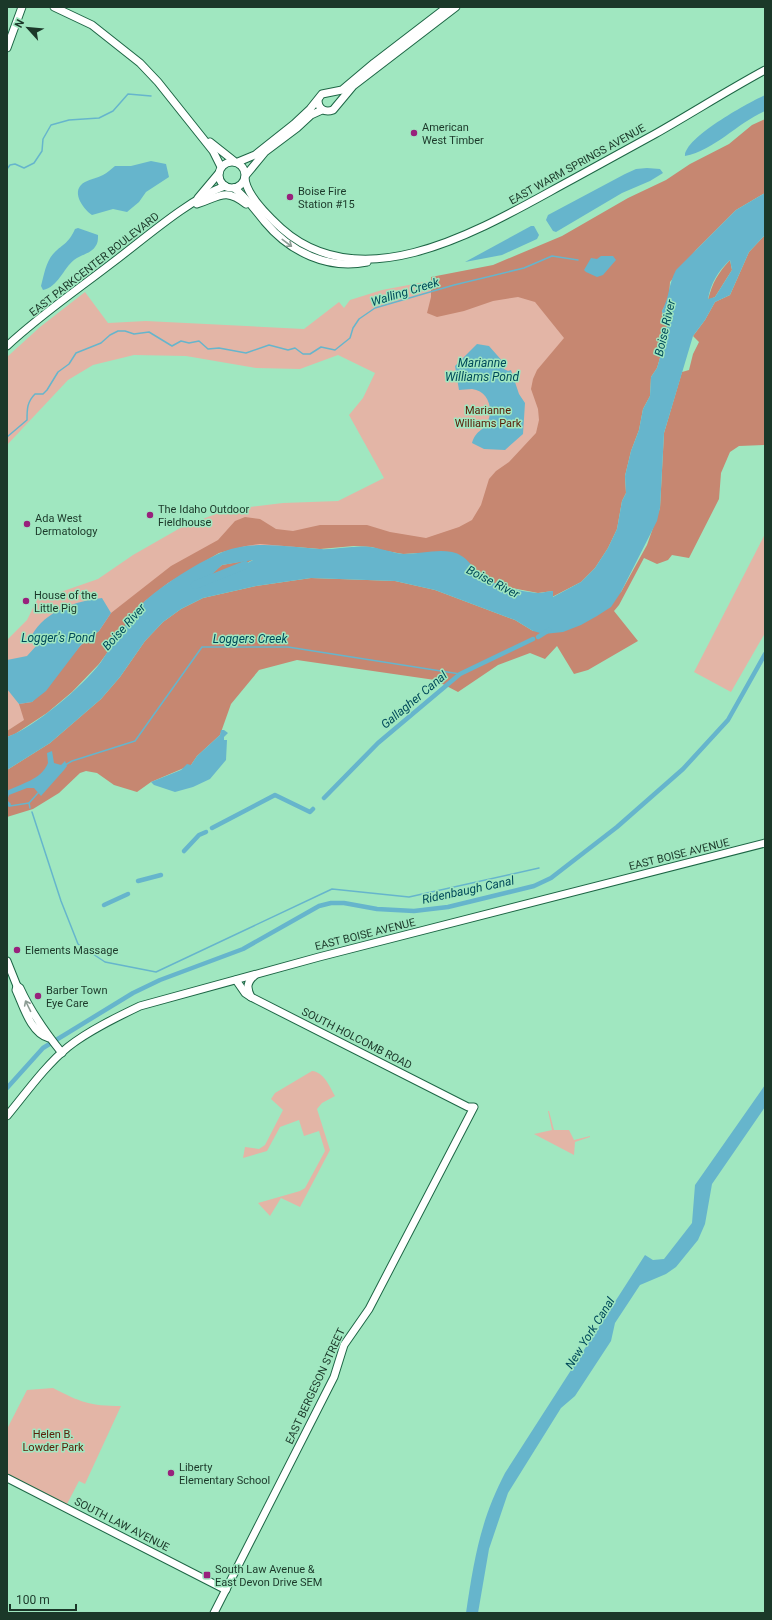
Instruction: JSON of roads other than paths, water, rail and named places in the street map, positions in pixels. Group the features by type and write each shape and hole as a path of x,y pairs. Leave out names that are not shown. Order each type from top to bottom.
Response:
{"street":[{"path":"7,48 22,7"},
{"path":"54,7 92,25 140,63 161,85 215,155 220,170 220,180 225,186 234,188 241,184 265,152 296,128 311,114 322,110 330,111 353,86 456,7"},
{"path":"220,170 227,162 236,162 255,155 302,118 322,94 342,90 374,62 447,7"},
{"name":"EAST WARM SPRINGS AVENUE","path":"234,188 244,197 259,216 286,242 300,252 322,260 352,264 391,256 454,241 488,226 655,134 765,70"},
{"path":"330,92 336,97 337,104"},
{"path":"318,100 319,106 322,110"},
{"path":"201,137 243,167 246,176"},
{"name":"EAST PARKCENTER BOULEVARD","path":"7,346 188,207 195,201 220,170"},
{"name":"EAST WARM SPRINGS AVENUE","path":"246,176 247,188 251,195 276,224 303,245 323,254 345,258 391,256"},
{"name":"EAST PARKCENTER BOULEVARD","path":"195,201 225,186"},
{"path":"188,207 217,195 229,195 239,199 259,216"},
{"name":"EAST BOISE AVENUE","path":"7,1116 69,1046 140,1006 765,843"},
{"path":"7,961 17,986 20,988 34,1017 48,1033 49,1038 62,1053"},
{"path":"251,997 247,986 249,981 255,975"},
{"name":"SOUTH HOLCOMB ROAD","path":"236,980 245,993 251,997 468,1107 474,1107"},
{"name":"EAST BERGESON STREET","path":"214,1613 334,1377 344,1345 369,1309 474,1107"},
{"name":"SOUTH LAW AVENUE","path":"7,1478 226,1590"}],"water":[{"path":"765,95 765,111 745,122 706,148 685,156 688,148 706,130 745,105"},
{"path":"151,161 166,164 169,177 146,192 139,202 127,212 113,209 92,215 81,204 78,190 85,182 103,175 115,166 131,166"},
{"path":"636,169 660,169 663,173 650,181 622,193 556,232 553,231 546,220 548,215 625,174"},
{"path":"765,193 765,235 749,252 730,295 715,302 705,320 693,336 664,433 660,508 657,521 621,592 611,607 581,625 563,632 544,634 533,631 515,620 435,590 395,581 311,578 256,586 203,598 181,609 163,622 145,641 120,677 101,699 50,743 7,770 7,737 31,724 71,694 101,662 128,621 146,600 172,580 190,569 209,558 230,549 255,545 268,545 319,549 364,547 404,554 446,551 462,556 488,580 517,590 538,593 553,591 553,597 581,582 595,568 608,548 617,529 622,501 626,493 625,476 631,451 639,430 643,409 650,396 651,377 657,368 664,344 663,335 667,327 662,311 673,275 676,270 736,210","holes":["730,260 732,270 715,297 708,299 716,278 722,268","253,560 216,580 204,582 222,565"]},
{"path":"531,226 534,226 539,235 537,239 502,255 465,262"},
{"path":"78,228 98,235 96,246 74,260 53,285 43,290 41,286 51,256 68,241 75,229"},
{"path":"601,256 613,256 616,260 603,275 597,277 584,270 591,258 597,259"},
{"name":"Marianne Williams Pond","path":"477,344 489,346 504,363 504,369 508,371 511,370 519,394 525,403 523,434 505,450 484,449 472,443 477,433 484,428 487,423 490,407 486,397 482,393 472,389 459,390 455,366"},
{"name":"Logger's Pond","path":"102,598 111,613 99,631 81,645 46,691 32,702 19,704 7,689 7,660 27,656 37,645 32,635 45,620 53,614 72,605 92,599"},
{"path":"221,730 228,733 224,737 224,740 227,740 226,760 210,779 193,787 175,792 154,785 151,782 181,770 187,764 191,765 197,756 220,735"},
{"path":"52,751 54,763 61,765 65,761 67,766 41,796 34,788 27,788 9,795 7,800 7,791 36,777 45,769 48,763 47,753"},
{"path":"7,800 11,804 10,807 7,806"},
{"path":"765,1085 765,1107 712,1184 705,1224 698,1240 676,1267 666,1274 640,1285 615,1323 611,1341 575,1396 561,1408 508,1493 489,1549 478,1613 466,1613 479,1541 489,1508 505,1473 645,1255 653,1260 664,1259 692,1223 695,1185"}],"waterway":[{"path":"7,169 10,165 15,164 24,168 34,163 42,151 43,139 51,125 69,120 99,118 113,111 128,94 151,96"},
{"name":"Walling Creek","path":"7,437 27,420 28,406 32,397 35,394 43,394 58,372 69,364 76,353 101,343 110,335 118,331 125,331 134,334 149,332 172,346 181,341 189,343 199,341 208,349 219,348 246,353 269,345 288,350 295,348 303,354 310,354 321,347 335,350 350,338 353,328 359,319 375,308 454,285 524,268 552,256 578,260"},
{"name":"Boise River","path":"195,585 245,565"},
{"name":"Gallagher Canal","path":"538,637 549,630"},
{"name":"Gallagher Canal","path":"324,798 378,743 460,674 533,639"},
{"name":"Loggers Creek","path":"65,765 72,761 135,741 202,647 288,647 460,674"},
{"name":"Ridenbaugh Canal","path":"7,1088 43,1048 133,993 160,980 243,949 319,906 331,903 344,903 377,909 414,911 448,907 534,886 551,878 617,827 683,769 728,720 765,654"},
{"name":"Loggers Creek","path":"7,803 10,806 29,803 38,793"},
{"name":"Gallagher Canal","path":"212,828 275,795 310,812 313,809"},
{"name":"Loggers Creek","path":"29,803 30,808"},
{"path":"32,812 61,901 78,944 105,962 156,972 332,889 409,897 539,868"},
{"name":"Gallagher Canal","path":"184,851 199,835 206,832"},
{"name":"Gallagher Canal","path":"138,881 161,875"},
{"name":"Gallagher Canal","path":"104,905 128,894"}],"place":[{"name":"American West Timber","path":"414,133"},
{"name":"Boise Fire Station #15","path":"290,197"},
{"name":"The Idaho Outdoor Fieldhouse","path":"150,515"},
{"name":"Ada West Dermatology","path":"27,524"},
{"name":"House of the Little Pig","path":"26,601"},
{"name":"Elements Massage","path":"17,950"},
{"name":"Barber Town Eye Care","path":"38,996"},
{"name":"Liberty Elementary School","path":"171,1473"},
{"name":"South Law Avenue & East Devon Drive SEM","path":"207,1575"}],"park label":[{"name":"Marianne Williams Park","path":"488,416"},
{"name":"Helen B. Lowder Park","path":"53,1440"}],"water label":[{"name":"New York Canal","path":"590,1333"}]}
